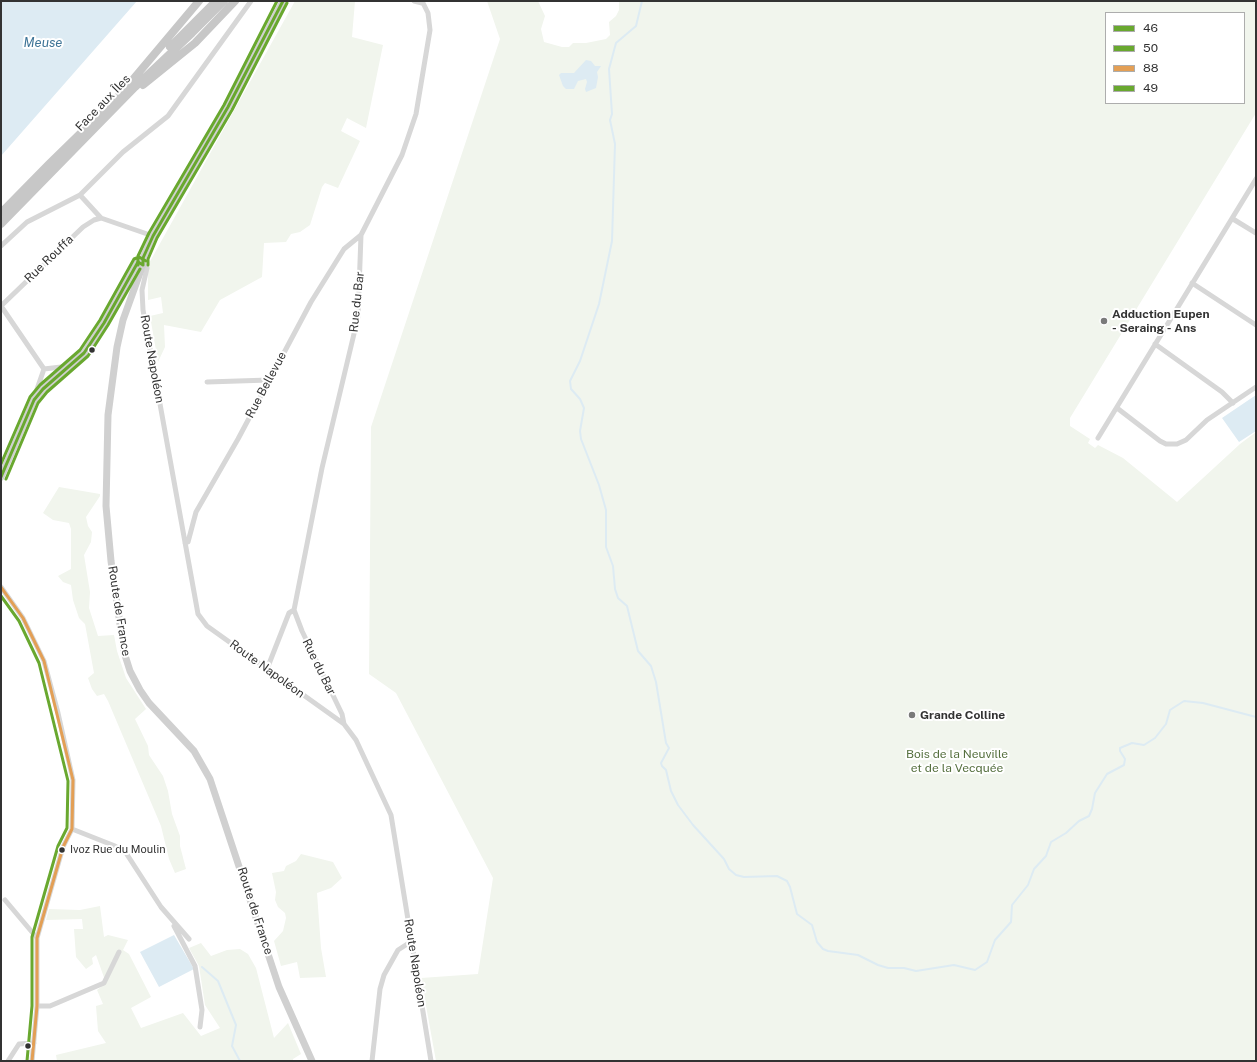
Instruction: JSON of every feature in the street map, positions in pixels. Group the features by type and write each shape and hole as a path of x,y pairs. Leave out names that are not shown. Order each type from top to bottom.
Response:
{"highway":[{"path":"123,95 199,1"},
{"name":"Face aux Îles","path":"1,224 123,95 216,1"},
{"name":"Face aux Îles","path":"1,213 123,95 140,82 224,1"},
{"path":"123,95 190,47 235,1"}],"main road":[{"name":"Route de France","path":"283,1 228,107 153,236 143,258 143,265 120,332 106,434 106,486 108,542 124,652 130,672 140,690 150,703 186,740 200,760 210,779 279,987 312,1061"},
{"path":"1,477 29,409 39,393 84,353 138,262 143,265"}],"street":[{"path":"1,246 27,222 80,194 123,152 168,116 251,1"},
{"name":"Rue du Bar","path":"344,724 342,714 302,631 294,610 322,468 358,317 361,235 402,155 414,122 430,30 428,13 422,2 414,1"},
{"path":"1098,438 1256,179"},
{"path":"80,194 101,218 153,236"},
{"name":"Rue Rouffa","path":"44,369 1,306 83,227 101,218"},
{"path":"1233,218 1256,233"},
{"name":"Rue Bellevue","path":"185,543 188,542 196,512 302,318 332,266 344,249 361,235"},
{"name":"Route Napoléon","path":"143,265 147,268 142,290 143,310 199,618 207,626 344,724 356,740 390,808 431,1061"},
{"path":"1192,283 1256,326"},
{"path":"1155,344 1222,392 1233,403"},
{"path":"39,393 37,389 44,369 61,366 66,369"},
{"path":"207,382 269,380"},
{"path":"1116,408 1160,441 1172,445 1186,440 1207,420 1256,387"},
{"path":"1,586 26,625 44,661 72,768 74,792 72,829 63,846 37,938 37,1006 32,1061"},
{"name":"Rue du Bar","path":"267,669 290,613 294,610"},
{"path":"72,829 115,846 126,852 171,920 195,966 202,1010 200,1027"},
{"path":"5,900 37,938"},
{"path":"171,920 189,939"},
{"path":"372,1061 380,989 384,975 398,950 412,941"},
{"path":"37,1006 50,1006 104,983 119,952"},
{"path":"8,1061 20,1044 34,1043"}],"green space":[{"path":"295,1 355,1 352,37 383,45 366,128 347,118 341,131 360,141 338,188 325,183 322,187 310,225 300,232 291,234 286,242 264,243 262,277 220,300 201,332 164,325 165,347 158,362 150,316 163,313 161,297 148,300 148,265"},
{"name":"Bois de la Neuville et de la Vecquée","path":"487,1 538,1 545,16 541,29 544,42 562,47 569,47 573,43 586,43 606,39 610,35 609,22 616,16 619,10 619,1 1256,1 1256,113 1070,418 1070,426 1090,439 1088,443 1095,448 1098,445 1123,458 1177,502 1240,444 1256,432 1256,1061 436,1061 421,978 478,974 493,878 396,693 369,674 371,427 500,39"},
{"path":"59,487 100,494 86,517 88,526 92,532 91,542 84,555 90,592 89,608 98,636 114,635 117,651 126,678 146,709 135,719 148,746 149,755 163,776 168,791 172,814 180,836 180,846 186,869 175,873 169,859 161,826 108,701 104,694 97,696 92,689 88,678 94,673 85,624 79,618 73,600 71,585 63,582 58,576 71,569 71,529 69,523 53,520 43,513"},
{"path":"301,854 333,862 342,878 331,888 317,893 321,948 326,977 300,978 297,962 281,966 274,941 283,931 286,918 285,913 278,907 275,900 276,892 272,873 284,871 286,866 296,861"},
{"path":"100,906 104,937 108,935 128,940 123,950 129,954 151,997 131,1008 141,1028 183,1013 201,1036 220,1028 205,1005 199,966 189,948 201,943 211,956 227,950 240,949 248,954 256,968 274,1038 288,1023 301,1054 293,1059 293,1061 57,1061 56,1055 106,1043 98,1031 96,1006 103,1004 97,990 106,983 96,955 92,958 93,964 86,969 76,957 74,929 83,929 82,919 46,920 49,909 80,910"}],"water":[{"name":"Meuse","path":"1,1 137,1 1,156"},
{"path":"586,60 591,61 595,66 601,66 597,72 598,77 596,88 586,92 586,79 578,81 574,89 566,89 563,86 559,75 561,73 574,73"},
{"path":"1256,395 1256,431 1239,442 1222,418"},
{"path":"174,935 194,969 159,987 140,952"}],"waterway":[{"path":"642,1 636,26 616,43 609,69 612,114 610,120 615,144 612,241 599,304 580,361 570,381 571,389 580,399 584,408 580,431 581,439 599,485 606,510 606,547 613,566 615,589 618,598 627,606 638,651 651,666 656,682 666,743 669,748 661,763 666,770 671,791 678,805 693,825 724,859 729,869 736,875 744,877 777,876 787,881 797,914 812,925 817,942 823,949 858,955 878,965 888,968 904,968 916,971 954,965 975,970 987,962 995,940 1011,922 1012,905 1028,885 1034,869 1046,856 1051,842 1066,833 1079,821 1089,816 1095,793 1107,774 1124,765 1125,759 1120,751 1120,748 1132,743 1144,745 1155,738 1166,724 1170,710 1184,701 1203,703 1256,717"},
{"path":"202,967 218,981 236,1025 232,1046 240,1061"}],"transit line":[{"name":"49","path":"138,265 138,256 149,233 224,105 277,1"},
{"name":"46","path":"143,265 143,258 153,236 228,107 283,1"},
{"name":"50","path":"148,265 148,259 157,238 232,110 287,3"},
{"name":"49","path":"1,464 30,397 40,385 80,350 100,320 134,259 139,257 146,261"},
{"name":"46","path":"1,477 34,400 43,389 84,353 104,323 138,262 143,265"},
{"name":"50","path":"6,479 38,403 47,392 88,356 108,325 140,269"},
{"name":"88","path":"1,587 23,618 44,661 73,780 72,829 63,847 37,938 37,1006 32,1061"},
{"name":"50","path":"1,596 19,621 39,663 68,781 67,828 58,846 32,937 32,1006 27,1061"}],"place":[{"name":"Adduction Eupen - Seraing - Ans","path":"1104,321"},
{"name":"Grande Colline","path":"912,715"},
{"name":"Ivoz Rue du Moulin","path":"62,850"}]}
